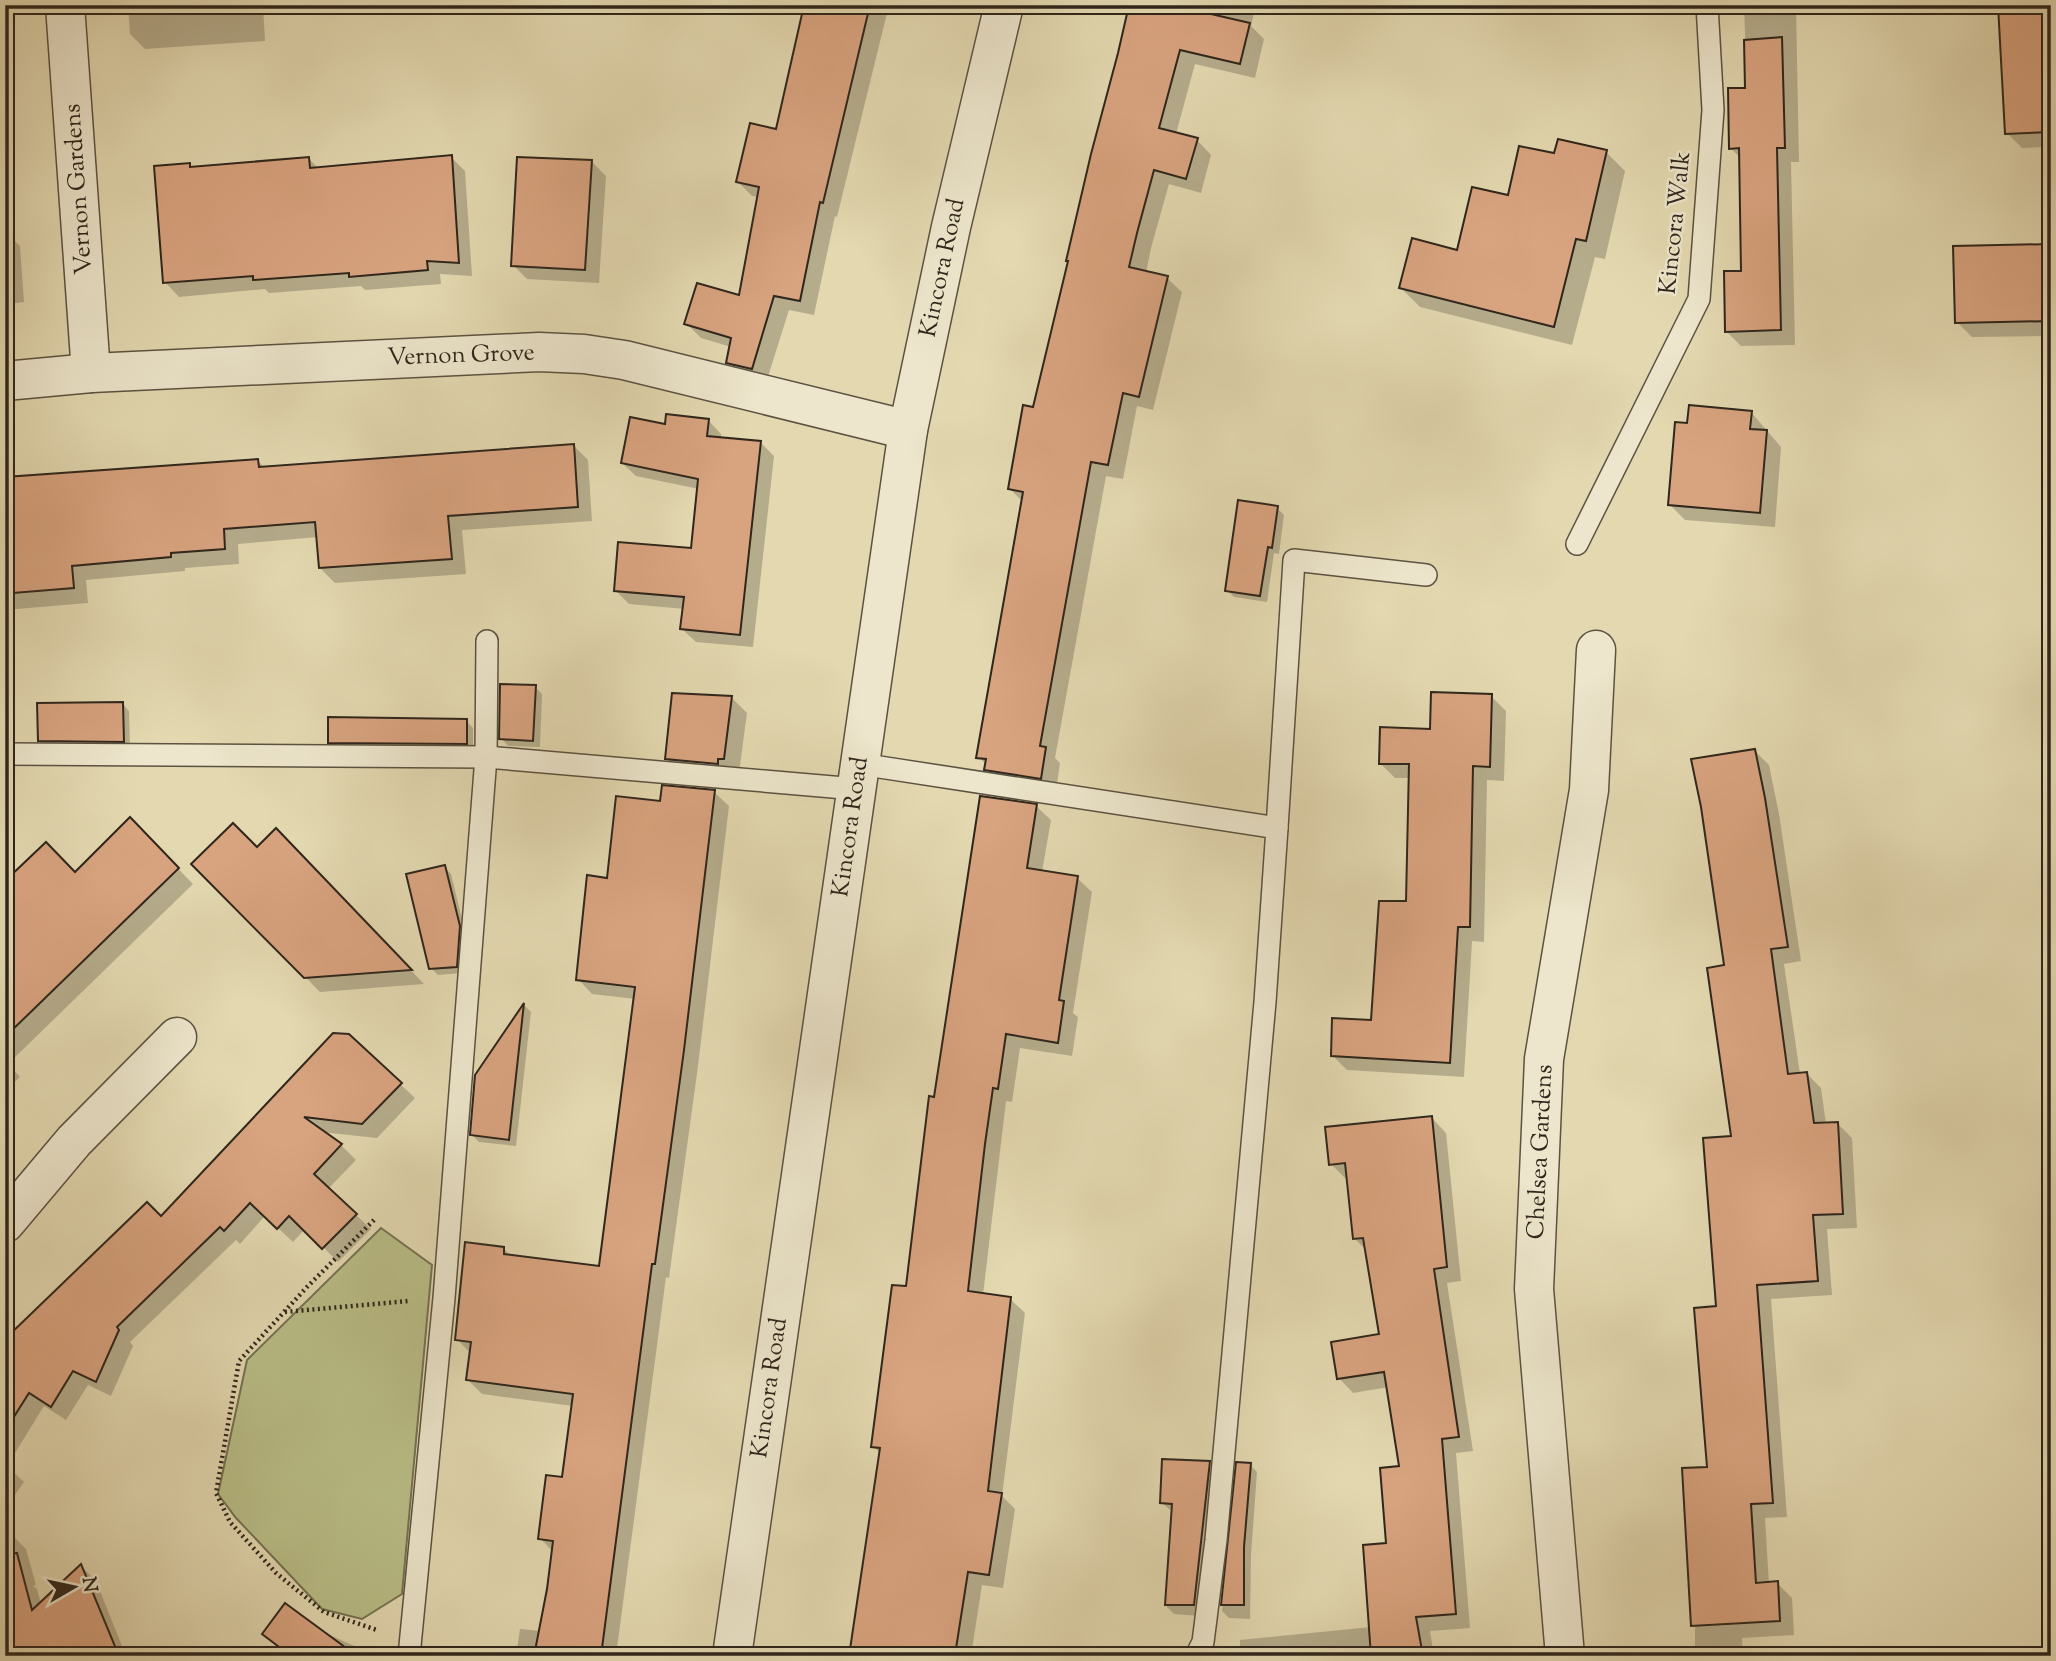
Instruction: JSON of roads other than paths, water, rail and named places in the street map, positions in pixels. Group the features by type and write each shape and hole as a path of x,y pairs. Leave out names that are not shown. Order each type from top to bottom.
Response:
{"street":[{"name":"Vernon Gardens","path":"65,5 91,373"},
{"name":"Kincora Road","path":"732,1656 908,430 951,227 1004,5"},
{"name":"Vernon Grove","path":"5,381 91,373 539,352 584,354 624,360 908,430"},
{"name":"Chelsea Gardens","path":"1565,1656 1534,1289 1545,1059 1589,790 1596,650"},
{"path":"5,1223 74,1141 177,1037"}],"lane":[{"name":"Kincora Walk","path":"1577,544 1699,299 1713,110 1707,5"},
{"path":"1196,1656 1203,1642 1216,1541 1265,1002 1294,561 1426,575"},
{"path":"410,1649 444,1298 486,757 487,641"},
{"path":"5,754 486,757 858,776 1277,828"}]}
